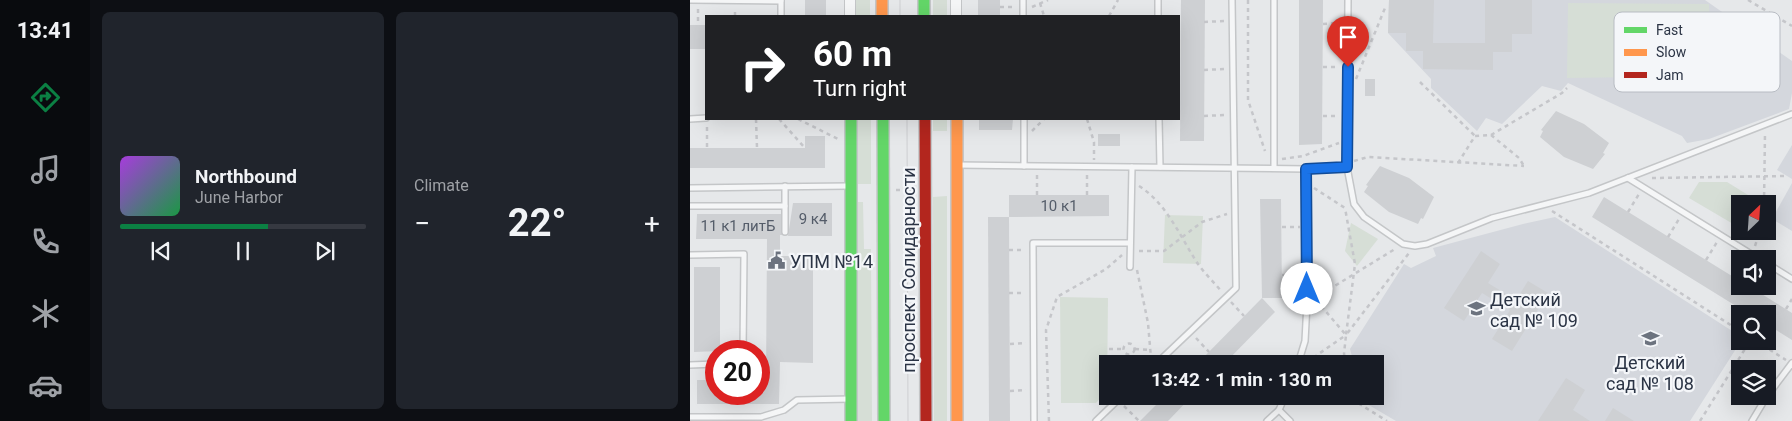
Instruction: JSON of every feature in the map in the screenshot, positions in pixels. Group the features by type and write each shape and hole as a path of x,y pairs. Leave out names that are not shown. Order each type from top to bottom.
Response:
{"main road":[{"path":"882,0 882,15"},
{"path":"924,0 924,15"},
{"path":"851,120 851,421"},
{"name":"проспект Солидарности","path":"883,120 884,421"},
{"name":"проспект Солидарности","path":"925,120 926,421"},
{"path":"957,120 957,421"}],"street":[{"path":"850,0 850,15"},
{"path":"956,0 956,15"}],"lane":[{"path":"690,0 781,1 781,15"},
{"path":"1023,0 1024,15"},
{"path":"1158,0 1158,15"},
{"path":"1164,355 1236,288 1232,0"},
{"path":"1274,0 1274,168"},
{"path":"1348,0 1347,167 1354,204 1364,217 1404,244 1415,246 1427,244 1492,218 1589,193 1792,114"},
{"path":"690,119 705,119"},
{"path":"1024,120 1024,166"},
{"path":"1159,120 1160,167"},
{"path":"957,165 1306,169 1347,167"},
{"path":"1130,267 1132,167"},
{"path":"1301,355 1305,341 1307,303 1306,169"},
{"path":"1628,178 1746,250"},
{"path":"785,186 785,232"},
{"path":"690,188 850,186"},
{"path":"690,206 785,206"},
{"path":"1034,421 1033,243 1130,243"},
{"path":"690,255 744,254 743,340"},
{"path":"1776,269 1792,279"},
{"path":"1776,384 1792,363"},
{"path":"690,365 705,364"},
{"path":"690,417 761,419 784,410 797,400 852,399"},
{"path":"1096,421 1113,405"},
{"path":"1267,421 1279,410 1281,405"},
{"path":"1752,421 1762,405"},
{"path":"1279,410 1290,421"}],"path":[{"path":"698,0 698,25"},
{"path":"1110,15 1118,0"},
{"path":"1248,0 1248,100 1267,157 1273,160 1303,156 1326,149 1347,138"},
{"path":"1748,0 1768,12"},
{"path":"1040,3 1044,15"},
{"path":"1348,90 1358,76 1385,8"},
{"path":"1780,19 1792,26"},
{"path":"1204,22 1232,21"},
{"path":"1323,24 1348,23"},
{"path":"1322,67 1348,67"},
{"path":"1204,70 1233,69"},
{"path":"1420,82 1475,136 1491,135 1562,93 1566,88"},
{"path":"1204,116 1234,115"},
{"path":"1322,116 1348,115"},
{"path":"706,120 707,148"},
{"path":"756,120 757,148"},
{"path":"780,120 804,148"},
{"path":"800,120 838,139"},
{"path":"1087,120 1094,142 1094,166"},
{"path":"1765,195 1766,178 1764,136 1769,124"},
{"path":"1347,167 1355,160 1368,158 1524,166 1519,158 1491,135"},
{"path":"1458,163 1475,136"},
{"path":"1421,166 1422,160"},
{"path":"1037,166 1037,195"},
{"path":"1087,166 1087,195"},
{"path":"1628,178 1766,178 1788,176"},
{"path":"1132,182 1148,192 1170,216 1197,263 1244,316"},
{"path":"1307,183 1345,208 1355,264 1352,276 1344,355"},
{"path":"1628,212 1643,187"},
{"path":"892,190 911,190 910,278"},
{"path":"1345,208 1354,204"},
{"path":"1542,204 1731,325"},
{"path":"1049,421 1046,330 1057,296 1106,269 1118,257 1130,251 1164,251 1202,222 1235,212"},
{"path":"1668,237 1683,212"},
{"path":"1282,226 1307,227"},
{"path":"1706,260 1722,235"},
{"path":"1307,303 1404,244"},
{"path":"1317,355 1346,335 1415,246"},
{"path":"1009,250 1033,250"},
{"path":"1130,267 1139,271 1151,355"},
{"path":"1282,275 1306,276"},
{"path":"1009,293 1033,293"},
{"path":"1315,298 1346,335"},
{"path":"1786,309 1792,299"},
{"path":"1190,332 1208,352"},
{"path":"1010,344 1033,343"},
{"path":"1109,349 1124,349 1129,344 1135,349 1150,350"},
{"path":"1124,349 1128,354 1131,354 1135,349"},
{"path":"1700,421 1744,350"},
{"path":"1771,350 1792,363"},
{"path":"1010,391 1034,390"},
{"path":"1126,405 1139,421"},
{"path":"1361,405 1387,421"}],"shaded area":[{"path":"856,0 870,0 870,15 856,15"},
{"path":"933,0 947,0 947,15 933,15"},
{"path":"1389,0 1705,0 1722,12 1614,12 1614,92 1780,92 1780,53 1792,61 1792,93 1789,109 1709,139 1687,143 1682,136 1568,83 1561,91 1542,86 1502,124 1486,118 1477,131 1431,88 1431,79 1388,33"},
{"path":"1568,3 1709,4 1709,12 1614,12 1614,77 1567,78"},
{"path":"856,120 871,120 871,184 856,184"},
{"path":"933,120 947,120 947,131 933,131"},
{"path":"1792,145 1792,179 1777,170"},
{"path":"1699,182 1727,182 1748,195 1731,195 1731,223 1689,198"},
{"path":"1792,183 1792,231 1776,221 1776,212"},
{"path":"947,196 947,421 934,421 933,197"},
{"path":"856,202 863,202 864,249 871,249 872,421 857,421"},
{"path":"1165,215 1203,216 1201,264 1163,263"},
{"path":"1555,217 1731,330 1731,350 1735,350 1690,421 1396,421 1369,405 1384,405 1384,355 1352,355 1350,349 1404,264 1411,268 1436,256 1433,248"},
{"path":"1351,223 1378,239 1357,266 1345,251"},
{"path":"1060,297 1108,298 1107,355 1099,355 1099,399 1096,403 1061,403"}],"building":[{"path":"805,0 826,0 826,15 805,15"},
{"path":"978,0 1000,0 1000,15 978,15"},
{"path":"1181,0 1205,0 1204,141 1180,141"},
{"path":"1299,0 1323,0 1322,144 1299,145"},
{"path":"1389,0 1434,0 1433,43 1485,43 1485,0 1532,0 1532,34 1512,34 1512,52 1493,52 1493,70 1423,69 1423,51 1406,51 1406,33 1388,33"},
{"path":"690,25 705,25 705,49 690,49"},
{"path":"1365,79 1375,79 1375,96 1365,96"},
{"path":"1556,111 1584,124 1609,143 1603,153 1605,154 1593,169 1564,157 1540,137 1543,131 1541,130"},
{"path":"979,120 1013,120 1012,130 979,130"},
{"path":"1098,134 1120,134 1120,146 1098,146"},
{"path":"805,136 825,136 825,168 690,168 690,148 805,148"},
{"path":"1380,166 1409,178 1434,197 1423,219 1421,218 1418,224 1389,212 1364,192 1368,186 1366,185"},
{"path":"1009,195 1109,195 1109,216 1009,217"},
{"path":"1604,197 1731,275 1731,295 1763,295 1792,313 1792,340 1776,330 1776,305 1734,305 1592,217"},
{"path":"1260,199 1281,199 1282,298 1262,298"},
{"path":"793,203 832,203 832,236 788,236"},
{"path":"697,214 781,214 780,256 813,256 813,363 780,362 779,404 770,404 770,340 766,340 767,239 696,239"},
{"path":"988,217 1009,217 1010,421 989,421"},
{"path":"1481,251 1500,264 1488,283 1516,300 1528,281 1548,293 1512,351 1492,339 1510,310 1482,293 1464,321 1444,308"},
{"path":"694,267 720,267 720,340 705,340 705,352 694,352"},
{"path":"1262,298 1275,312 1233,355 1206,355"},
{"path":"1566,378 1585,390 1573,410 1590,421 1538,421"},
{"path":"697,380 705,380 705,404 697,404"},
{"path":"1156,405 1183,405 1168,421 1140,421"},
{"path":"1613,408 1634,421 1605,421"}],"tram line":[{"path":"900,0 900,15"},
{"path":"907,120 908,421"}],"traffic: fast":[{"path":"924,0 924,15"},
{"path":"851,120 851,421"},
{"path":"883,120 884,421"}],"traffic: slow":[{"path":"882,0 882,15"},
{"path":"957,120 957,421"}],"traffic: jam":[{"path":"925,120 926,421"}],"place":[{"name":"УПМ №14","path":"776,261"},
{"name":"Детский сад № 109","path":"1476,309"},
{"name":"Детский сад № 108","path":"1650,339"}],"route":[{"path":"1307,289 1306,169 1347,167 1348,67"}]}
